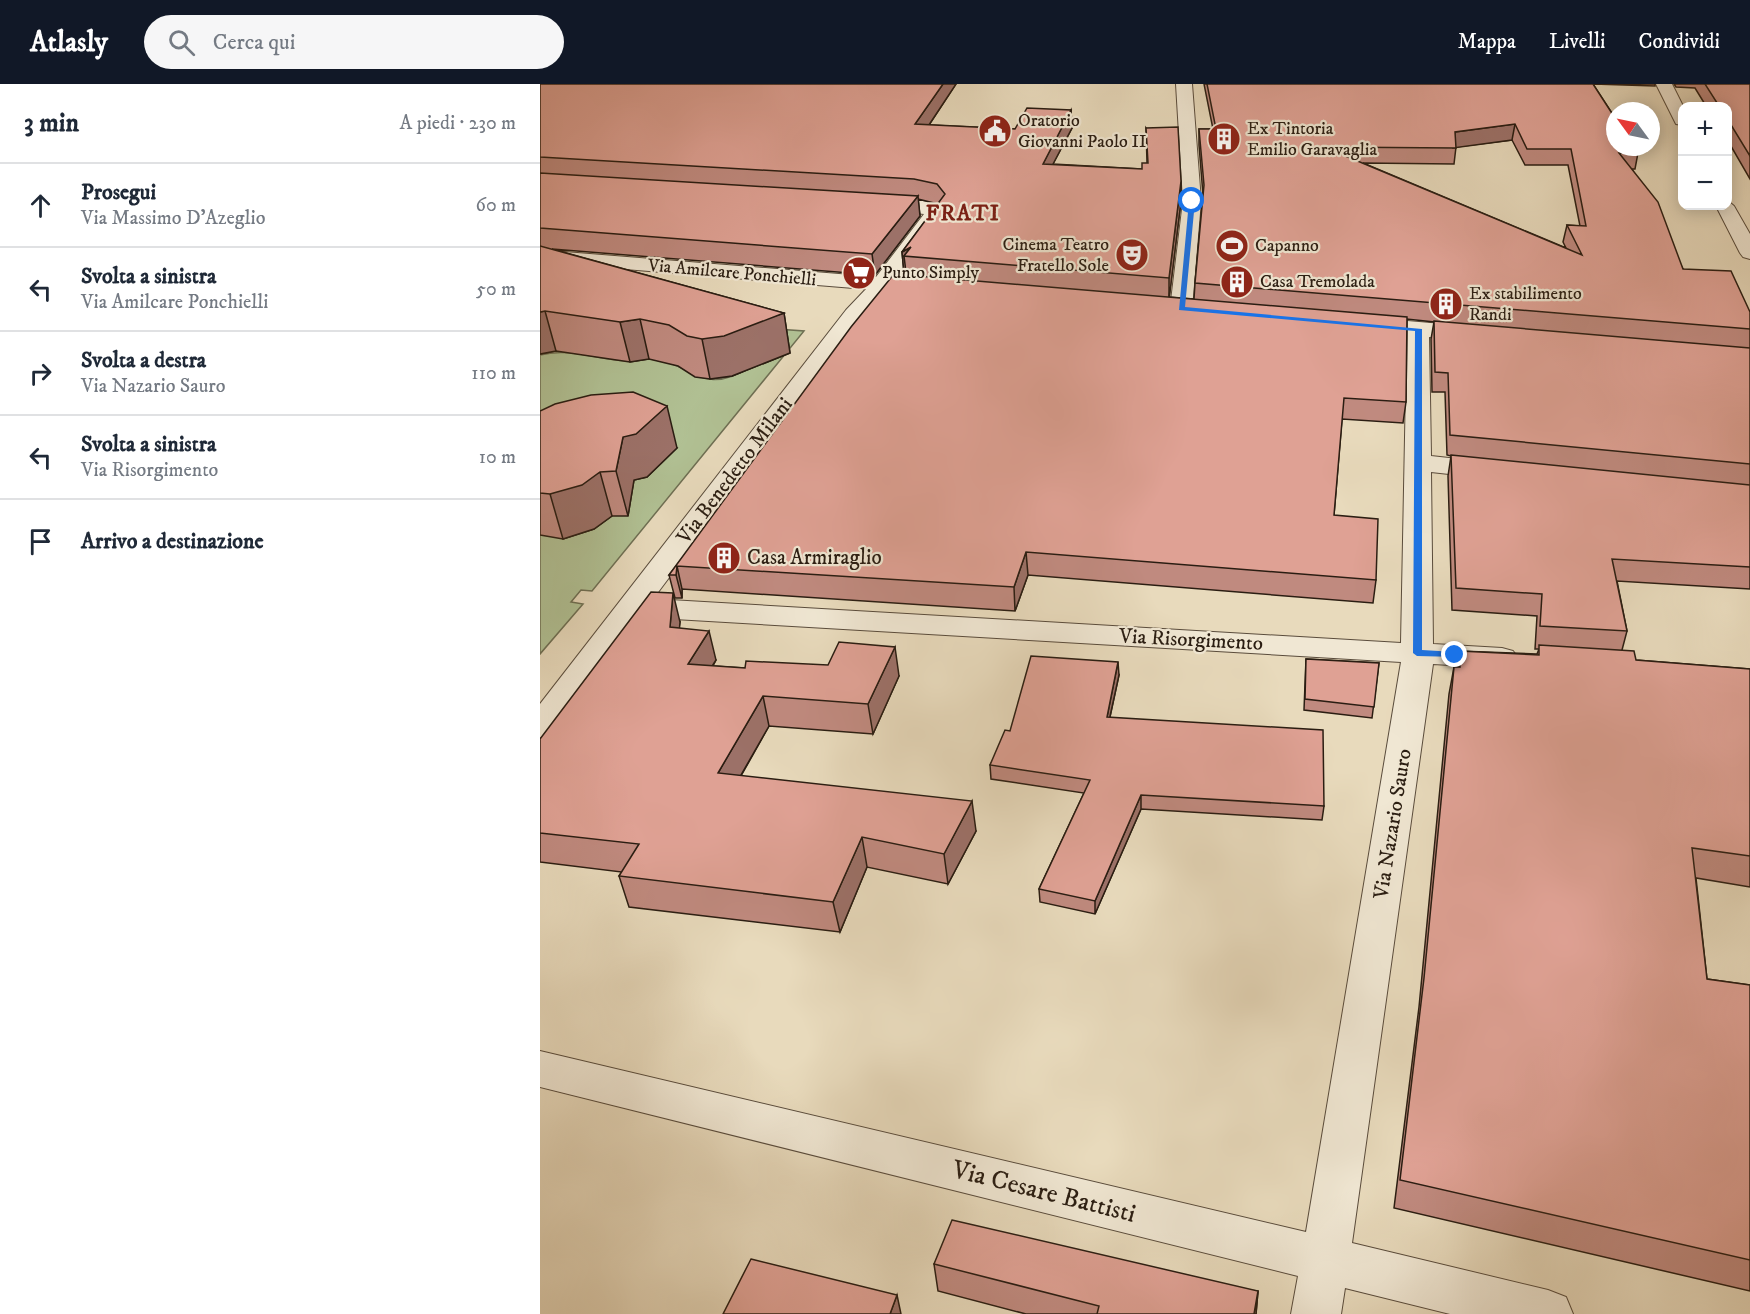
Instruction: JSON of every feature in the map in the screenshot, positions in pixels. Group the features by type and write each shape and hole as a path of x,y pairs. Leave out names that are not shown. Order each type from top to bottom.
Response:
{"street":[{"path":"1181,309 1192,201 1184,84"},
{"path":"1664,84 1678,111"},
{"name":"Via Benedetto Milani","path":"540,727 854,315 888,277 933,217 933,211 924,207 859,203"},
{"path":"1727,210 1750,253"},
{"name":"Via Amilcare Ponchielli","path":"540,256 947,289"},
{"path":"1336,322 1501,336"},
{"name":"Via Nazario Sauro","path":"1316,1314 1347,1131 1416,675 1418,329"},
{"path":"1418,463 1514,473"},
{"name":"Via Risorgimento","path":"632,607 1525,659"},
{"name":"Via Cesare Battisti","path":"540,1069 1548,1314"}],"green space":[{"path":"721,325 804,331 592,591 581,590 571,602 583,604 540,654 540,355 562,352 627,361 650,359 665,361 697,376 720,379 734,376 751,367"}],"building":[{"path":"540,84 943,84 915,124 1015,129 1027,108 1071,110 1043,164 1142,169 1142,163 1148,163 1146,128 1178,127 1181,181 1169,278 904,256 911,247 902,252 945,194 937,184 914,179 540,157"},
{"path":"1207,84 1593,84 1606,104 1606,156 1621,156 1658,202 1683,269 1731,271 1750,312 1750,329 1195,283 1204,185 1199,129 1216,129","holes":["1515,124 1527,149 1571,149 1586,226 1567,225 1582,255 1324,147 1456,148 1455,132"]},
{"path":"1705,84 1750,84 1750,156 1732,127 1732,102 1716,102"},
{"path":"540,173 918,196 872,254 540,228"},
{"path":"540,246 784,313 724,336 702,339 687,336 669,325 640,319 620,322 540,312"},
{"path":"894,274 1407,317 1406,402 1344,398 1334,515 1378,519 1376,580 1026,552 1014,587 677,566 676,575 669,575 851,327"},
{"path":"1434,321 1750,348 1750,464 1450,435 1448,373 1435,372"},
{"path":"633,392 667,406 636,434 623,437 616,471 600,472 582,485 550,494 540,493 540,411 555,404 591,395"},
{"path":"1451,455 1750,485 1750,567 1612,559 1627,631 1540,626 1542,594 1456,588"},
{"path":"651,592 673,593 670,627 709,631 688,664 745,668 746,661 828,665 839,642 895,647 868,704 763,696 718,773 972,801 944,854 862,837 833,902 619,876 639,844 540,833 540,739"},
{"path":"1539,645 1634,651 1636,660 1750,669 1750,856 1692,848 1707,979 1750,985 1750,1260 1400,1180 1424,978 1454,667 1460,667 1459,651 1539,655"},
{"path":"1031,656 1118,662 1107,717 1323,730 1324,806 1141,795 1095,901 1039,889 1090,780 990,765 1005,730 1010,731"},
{"path":"1306,659 1379,663 1374,707 1305,699"},
{"path":"952,1220 1258,1291 1254,1314 1097,1314 1099,1306 934,1264"},
{"path":"751,1259 897,1295 890,1314 723,1314"}],"place":[{"name":"Oratorio Giovanni Paolo II","path":"995,131"},
{"name":"Ex Tintoria Emilio Garavaglia","path":"1224,139"},
{"name":"Capanno","path":"1232,246"},
{"name":"Cinema Teatro Fratello Sole","path":"1132,255"},
{"name":"Punto Simply","path":"859,273"},
{"name":"Casa Tremolada","path":"1237,282"},
{"name":"Ex stabilimento Randi","path":"1446,304"},
{"name":"Casa Armiraglio","path":"724,558"}],"district":[{"name":"FRATI","path":"963,213"}],"route":[{"path":"1192,201 1181,309 1418,329 1417,653 1455,655"}]}
